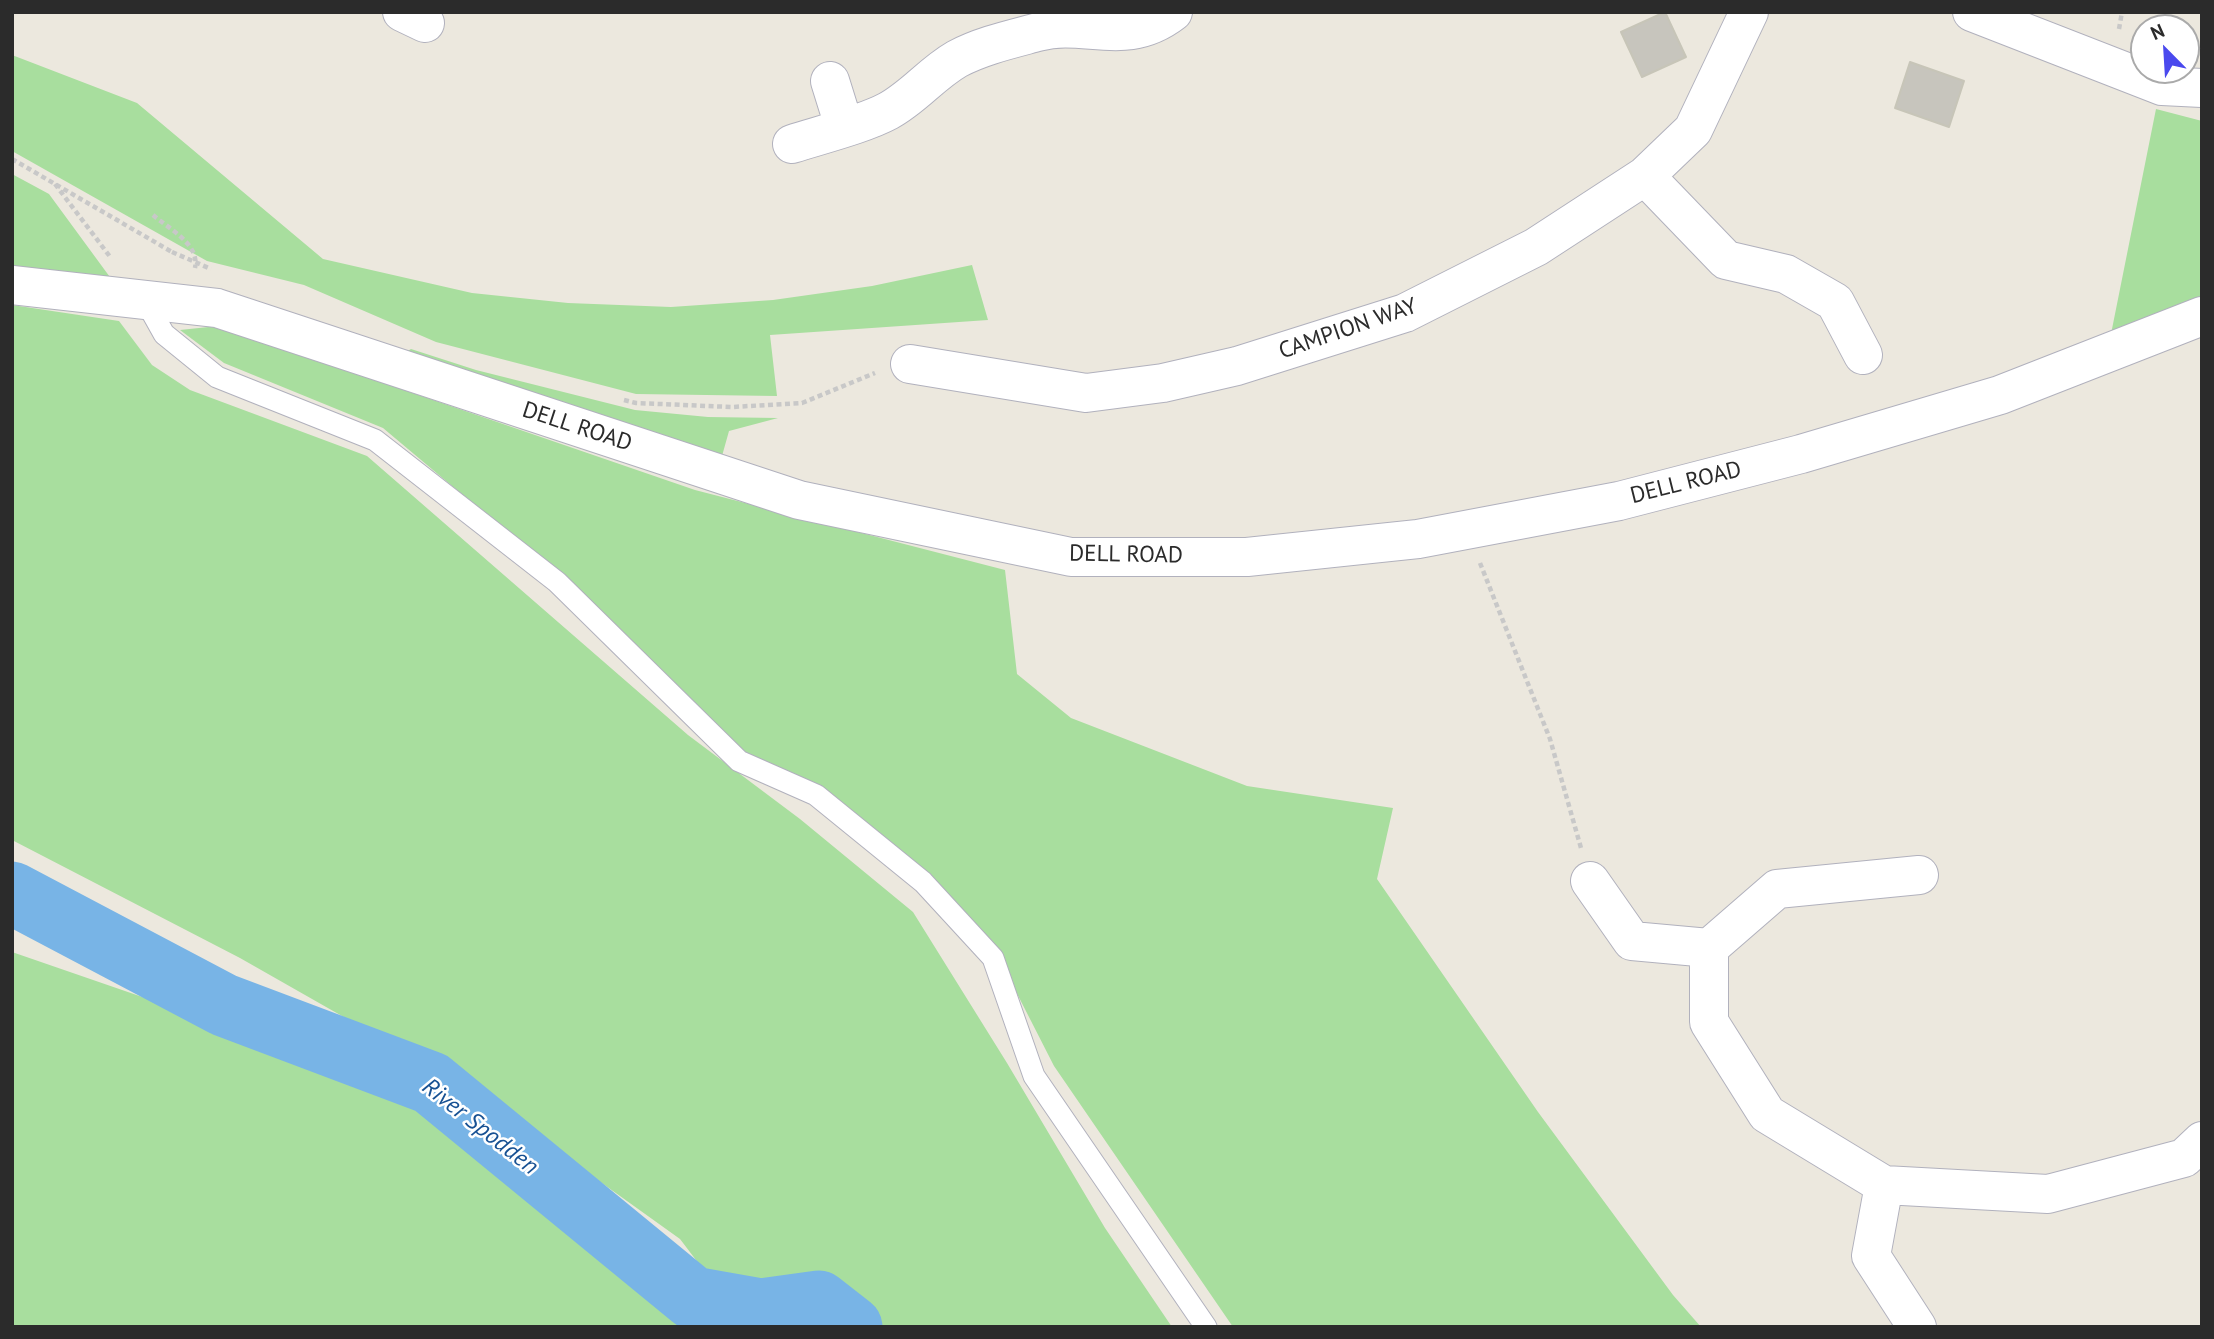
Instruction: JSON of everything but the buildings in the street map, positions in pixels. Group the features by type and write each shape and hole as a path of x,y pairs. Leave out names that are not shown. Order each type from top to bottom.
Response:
{"street":[{"path":"792,144 885,113 911,97 934,75 958,58 1001,42 1055,28 1110,33 1141,28 1173,12"},
{"name":"CAMPION WAY","path":"910,364 1086,393 1163,383 1237,366 1405,313 1536,247 1645,176 1692,130 1749,12"},
{"path":"1972,12 2162,86 2202,89"},
{"path":"830,81 844,126"},
{"path":"1645,176 1726,260 1786,274 1835,302 1863,355"},
{"name":"DELL ROAD","path":"12,285 217,309 799,500 1071,557 1247,557 1418,539 1619,501 1814,450 2000,395 2202,316"},
{"path":"1590,881 1632,941 1709,948 1777,889 1919,875"},
{"path":"1709,948 1709,1022 1767,1114 1884,1185 2048,1194 2184,1158 2202,1141"},
{"path":"1884,1185 1871,1256 1917,1327"}],"lane":[{"path":"163,302 164,334 217,377 375,440 557,582 739,761 816,795 923,882 993,958 1034,1076 1206,1327"}],"path":[{"path":"12,159 172,252 211,269"},
{"path":"52,180 163,302 194,278 197,262 192,247 153,215"},
{"path":"636,403 732,407 802,403 867,376 910,364"},
{"path":"1467,530 1550,739 1590,881"}],"green space":[{"path":"12,55 137,103 323,259 472,293 568,303 671,307 773,300 872,286 972,265 988,320 770,335 777,396 636,394 436,342 304,285 207,261 12,151"},
{"path":"2156,109 2202,121 2202,301 2111,334"},
{"path":"12,174 49,194 115,284 12,274"},
{"path":"12,305 119,321 152,365 190,390 367,456 688,735 800,819 913,912 1105,1228 1172,1327 884,1327 812,1272 715,1285 680,1239 472,1090 240,958 12,840"},
{"path":"218,326 695,490 1005,570 1017,674 1071,718 1247,786 1393,808 1377,879 1538,1112 1673,1295 1701,1327 1233,1327 1054,1066 1005,970 919,868 737,748 558,575 383,428 224,363 180,330"},
{"path":"411,349 476,370 635,410 708,417 778,418 729,431 722,456 401,355"},
{"path":"12,952 209,1020 429,1102 684,1314 812,1327 12,1327"}],"waterway":[{"name":"River Spodden","path":"12,893 224,1005 431,1083 693,1298 761,1310 819,1302 851,1327"}]}
